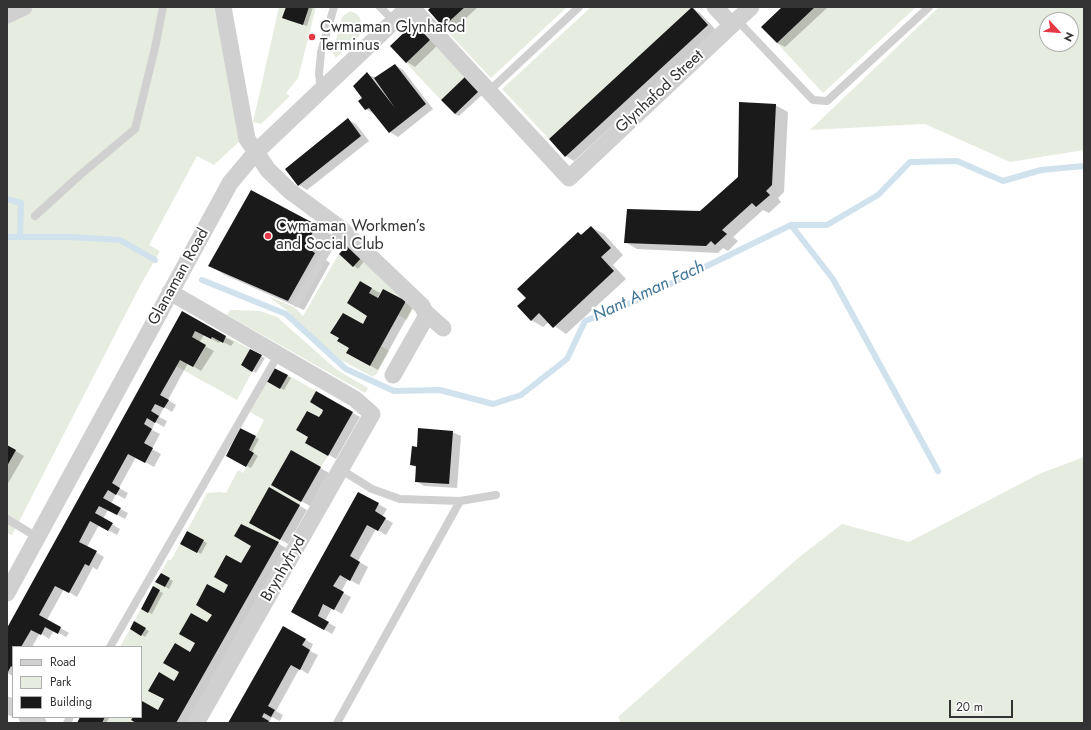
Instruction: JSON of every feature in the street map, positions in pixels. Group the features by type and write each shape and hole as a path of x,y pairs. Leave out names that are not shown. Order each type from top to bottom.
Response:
{"street":[{"path":"7,16 24,7"},
{"path":"223,7 247,139 268,170 291,192 340,228 422,306 425,312 426,317 393,375"},
{"path":"410,7 489,91"},
{"name":"Glanaman Road","path":"7,593 230,183 256,152 410,7"},
{"path":"715,7 734,23"},
{"name":"Glynhafod Street","path":"489,91 569,178 751,7"},
{"path":"170,292 278,355"},
{"path":"425,312 443,328"},
{"name":"Brynhyfryd","path":"196,723 372,414 355,399 278,355"}],"lane":[{"path":"35,216 80,175 135,129 155,48 162,7"},
{"path":"321,92 319,74 321,52 334,7"},
{"path":"380,7 394,21"},
{"path":"489,91 579,7"},
{"path":"734,23 813,100 827,101 929,7"},
{"path":"297,303 340,228"},
{"path":"111,646 278,355"},
{"path":"340,469 372,489 400,499 460,501 496,494"},
{"path":"337,723 460,501"},
{"path":"7,519 37,537"}],"green space":[{"path":"7,7 214,7 236,108 245,136 214,165 197,156 149,245 160,251 140,286 12,535 7,533"},
{"path":"279,7 316,7 298,78 286,93 290,96 261,124 253,122"},
{"path":"465,7 567,7 491,78 443,27"},
{"path":"591,7 692,7 549,139 502,89"},
{"path":"815,7 916,7 823,93 777,43"},
{"path":"939,7 1084,7 1084,150 1010,162 925,124 810,130"},
{"path":"350,11 357,14 360,18 362,29 359,36 336,58 333,53 340,23 343,16"},
{"path":"431,39 466,76 441,100 406,63"},
{"path":"339,254 353,267 363,256 415,305 407,320 398,315 406,301 383,289 378,298 369,293 372,287 360,281 347,303 367,316 363,324 336,322 330,333 339,338 337,341 349,348 347,354 370,366 381,346 389,351 376,375 373,377 341,360 294,319 290,313 268,296 294,307 303,316"},
{"path":"230,310 260,311 277,317 337,370 368,388 365,393 227,315"},
{"path":"195,331 210,339 212,337 222,343 226,336 250,349 241,365 252,372 237,400 176,366 180,360 199,359 206,345 192,337"},
{"path":"288,375 316,391 310,402 323,410 322,413 319,417 307,411 296,430 308,437 305,443 328,456 321,467 291,450 281,467 271,485 301,502 300,505 269,488 280,540 279,542 241,524 234,536 251,546 241,563 226,555 214,577 228,585 224,593 208,584 202,594 196,605 212,615 207,622 191,613 186,623 195,643 190,652 175,643 163,663 179,672 174,681 158,672 148,691 164,700 158,710 142,702 142,646 121,646 130,629 141,635 145,628 134,621 141,609 148,612 160,590 153,586 155,582 165,587 170,578 161,573 168,560 171,560 180,544 197,553 204,540 187,531 207,493 226,493 238,470 243,473 254,453 249,450 264,420 250,412 266,381 280,389"},
{"path":"1084,457 1084,723 621,723 618,717 797,559 842,524 909,542 1039,474"},
{"path":"104,718 132,718 131,720 136,723 102,723"}],"building":[{"path":"286,7 309,7 303,25 282,18"},
{"path":"431,7 465,7 443,27 428,10"},
{"path":"692,7 708,25 565,157 549,139"},
{"path":"782,7 815,7 777,43 761,27"},
{"path":"415,22 431,39 406,63 390,46"},
{"path":"395,64 426,104 389,133 369,108 365,110 358,101 362,98 353,86 367,72 395,108 374,78"},
{"path":"466,76 479,91 455,114 441,100"},
{"path":"739,102 776,104 772,185 766,191 770,195 756,207 752,203 722,230 727,234 715,245 711,241 706,246 624,243 627,209 700,211 738,177"},
{"path":"348,118 361,136 298,186 285,169"},
{"name":"Cwmaman Workmen’s and Social Club","path":"251,190 317,225 305,246 315,253 288,301 208,266"},
{"path":"591,226 611,248 601,257 614,271 553,328 539,313 531,321 517,306 526,298 517,289 578,232 581,235"},
{"path":"349,243 363,256 353,267 339,254"},
{"path":"360,281 372,288 369,293 378,298 383,289 406,301 370,366 346,353 349,348 337,341 339,338 330,333 343,313 363,324 367,316 347,303"},
{"path":"182,311 226,336 223,343 195,331 192,337 206,345 193,367 180,360 160,395 169,400 164,408 155,404 151,411 159,416 155,423 147,418 144,424 152,429 144,443 153,448 145,463 128,454 112,483 120,488 116,495 108,490 103,498 121,508 117,515 99,506 95,513 113,523 108,531 90,521 79,542 97,551 89,566 85,564 69,593 55,586 39,615 61,627 58,634 45,627 41,635 31,630 22,646 12,646 12,667 11,666 7,674 7,628"},
{"path":"250,349 262,355 252,372 241,365"},
{"path":"274,368 288,375 280,389 266,381"},
{"path":"316,391 353,412 328,456 305,443 308,437 296,430 307,411 319,417 322,413 323,410 310,402"},
{"path":"240,428 256,436 249,450 254,453 246,467 226,456"},
{"path":"418,428 453,431 449,484 415,482 416,466 410,465 412,446 417,447"},
{"path":"7,445 16,450 7,466"},
{"path":"291,450 321,467 301,502 271,485"},
{"path":"269,487 300,505 280,540 249,523"},
{"path":"358,492 379,503 375,511 386,518 378,531 367,525 350,556 360,562 350,581 340,575 333,586 344,592 334,610 323,604 318,616 329,622 324,630 291,612"},
{"path":"241,524 279,542 176,723 136,723 131,720 132,718 142,718 142,701 158,710 164,699 148,691 159,672 174,681 179,672 163,663 175,643 190,652 195,643 179,634 191,613 207,622 212,615 196,605 207,584 224,593 228,585 214,577 226,555 241,563 251,546 234,536"},
{"path":"187,531 204,540 197,553 180,544"},
{"path":"161,573 170,578 165,587 155,582"},
{"path":"153,586 160,590 148,613 141,609"},
{"path":"134,621 146,628 141,636 130,629"},
{"path":"283,626 306,639 302,645 310,650 300,670 291,665 289,668 268,706 275,710 271,717 264,713 262,717 269,721 268,723 228,723"},
{"path":"80,718 104,718 102,723 77,723"}],"waterway":[{"name":"Nant Aman Fach","path":"202,280 286,314 346,369 394,391 440,390 493,404 521,395 567,359 585,321 631,303 791,225 827,225 878,195 910,162 957,161 1003,181 1041,170 1084,166"},
{"path":"7,199 21,203 20,237"},
{"path":"791,225 833,279 938,471"},
{"name":"Nant Aman Fach","path":"7,237 71,237 120,240 155,260"}],"place":[{"name":"Cwmaman Glynhafod Terminus","path":"312,37"},
{"name":"Cwmaman Workmen’s and Social Club","path":"268,236"}]}
